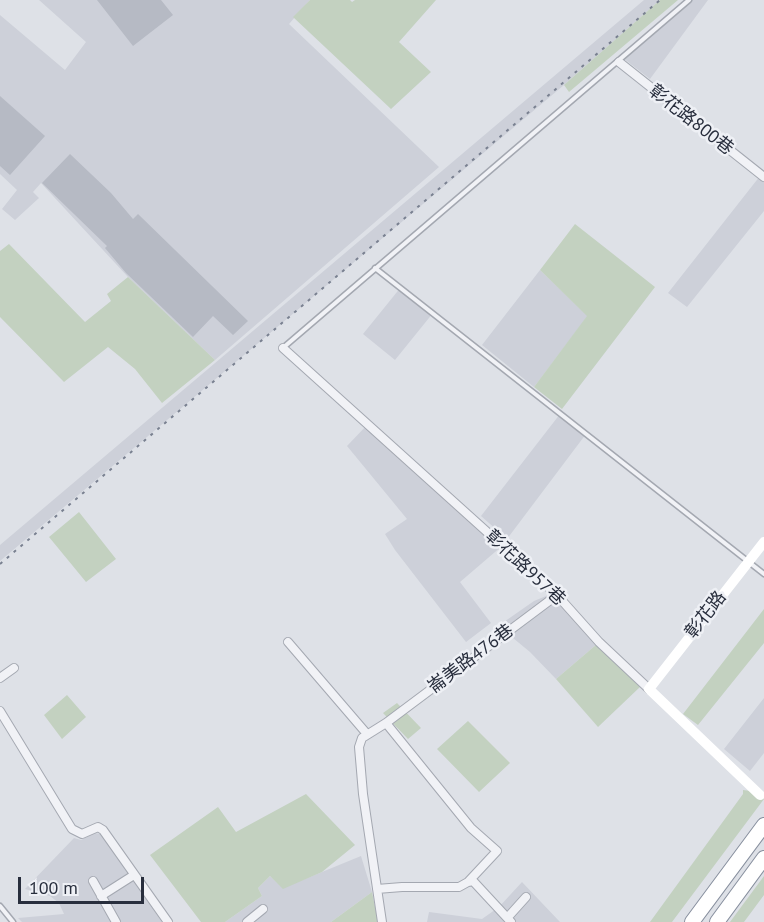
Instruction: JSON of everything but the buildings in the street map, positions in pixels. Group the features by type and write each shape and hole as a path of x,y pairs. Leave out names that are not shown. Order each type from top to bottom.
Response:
{"highway":[{"path":"692,922 764,825"},
{"path":"717,922 764,858"}],"street":[{"name":"彰花路800巷","path":"619,62 764,177"},
{"name":"彰花路957巷","path":"283,348 557,595 599,642 760,795"},
{"name":"彰花路","path":"649,689 764,542"},
{"name":"崙美路476巷","path":"367,734 386,723 557,595"},
{"path":"288,642 367,734 362,738 359,747 364,808 382,922"},
{"path":"0,678 14,668"},
{"path":"0,711 72,829 82,834 98,827 103,830 168,922"},
{"path":"377,889 459,887 468,882 497,851 471,828 386,723"},
{"path":"101,897 134,875"},
{"path":"93,881 116,922"},
{"path":"468,882 473,881 510,920 526,897"},
{"path":"246,922 263,909"}],"lane":[{"path":"283,348 689,0"},
{"path":"375,268 764,574"},
{"path":"0,906 13,922"}],"shaded area":[{"path":"39,0 310,0 289,24 439,167 215,360 128,277 41,183 33,192 39,198 15,220 2,209 17,190 0,174 0,15 65,70 86,42"},
{"path":"644,0 660,0 564,85 0,561 0,545"},
{"path":"691,0 708,0 650,79 623,58"},
{"path":"760,176 764,179 764,211 687,307 668,293"},
{"path":"540,270 588,316 534,387 482,345"},
{"path":"401,287 433,313 395,360 363,334"},
{"path":"560,414 586,434 507,539 481,516"},
{"path":"368,424 502,546 460,582 491,623 466,642 385,534 407,519 347,446"},
{"path":"551,594 597,644 556,679 501,624 534,601"},
{"path":"764,698 764,753 750,771 724,749"},
{"path":"95,833 100,834 106,840 162,922 22,922 18,918 64,914 59,903 50,896 25,889 74,838 81,840"},
{"path":"361,856 372,892 331,922 225,922 262,896 258,888 270,876 283,888"},
{"path":"522,882 560,922 427,922 429,912 482,919 499,907"}],"green space":[{"path":"310,0 350,0 352,2 355,0 436,0 399,42 431,72 391,109 293,17"},
{"path":"660,0 678,0 569,92 564,85"},
{"path":"575,224 655,287 562,409 534,387 587,316 540,270"},
{"path":"9,244 85,322 111,301 107,294 128,277 215,360 162,403 135,369 108,347 64,382 0,317 0,251"},
{"path":"79,512 116,559 86,582 49,537"},
{"path":"764,609 764,643 698,725 683,714"},
{"path":"597,644 640,687 598,727 556,679"},
{"path":"67,695 86,717 62,739 44,715"},
{"path":"397,703 421,728 408,739 383,713"},
{"path":"468,721 510,763 479,792 437,749"},
{"path":"743,790 751,791 764,799 672,922 650,922 743,794"},
{"path":"306,794 355,845 322,872 283,889 270,876 258,888 262,896 225,922 201,922 150,855 218,807 236,832"},
{"path":"764,876 764,895 744,922 730,922"},
{"path":"372,892 378,922 331,922"}],"railway":[{"path":"0,564 660,0"}]}
